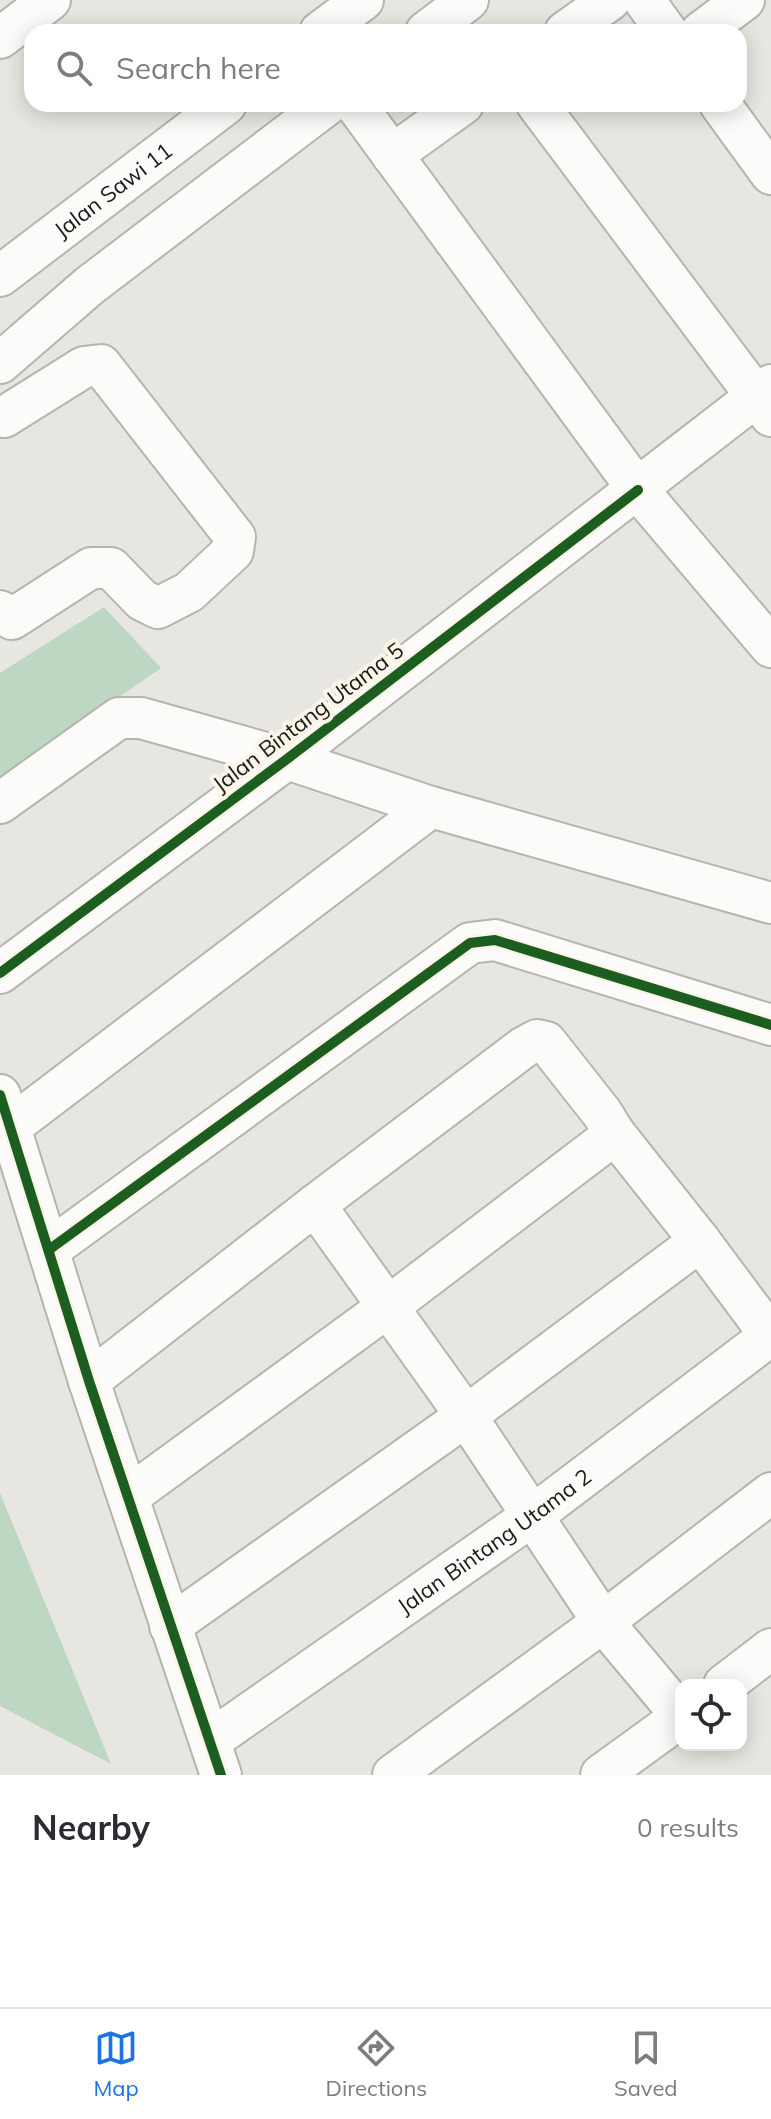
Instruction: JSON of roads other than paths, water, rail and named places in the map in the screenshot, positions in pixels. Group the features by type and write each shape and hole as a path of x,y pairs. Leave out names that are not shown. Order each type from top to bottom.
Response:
{"street":[{"path":"0,38 50,0"},
{"path":"331,24 363,0"},
{"path":"436,24 468,0"},
{"path":"576,24 610,0"},
{"path":"644,0 661,24"},
{"path":"712,24 744,0"},
{"name":"Jalan Sawi 11","path":"0,276 215,112"},
{"path":"0,363 89,286 317,112"},
{"path":"361,112 638,490 771,647"},
{"path":"392,155 452,112"},
{"path":"543,112 766,399"},
{"path":"726,112 771,174"},
{"path":"0,611 12,619 91,568 111,568 142,600 158,608 189,592 233,551 235,537 101,365 84,367 1,416"},
{"name":"Jalan Bintang Utama 5","path":"0,973 287,759 638,490 766,399"},
{"path":"0,803 119,718 141,718 287,759 431,807 771,903"},
{"path":"216,1757 89,1381 5,1111 431,807"},
{"path":"50,1249 470,943 495,940 771,1025"},
{"path":"89,1381 315,1205 537,1040 546,1042 602,1113 606,1142 700,1241 771,1335"},
{"path":"129,1496 606,1142"},
{"path":"315,1205 466,1416 603,1622 675,1709"},
{"path":"170,1626 466,1416 700,1241"},
{"name":"Jalan Bintang Utama 2","path":"216,1757 771,1335"},
{"path":"393,1775 603,1622 771,1493"},
{"path":"732,1679 771,1649"},
{"path":"601,1775 675,1720"}]}
